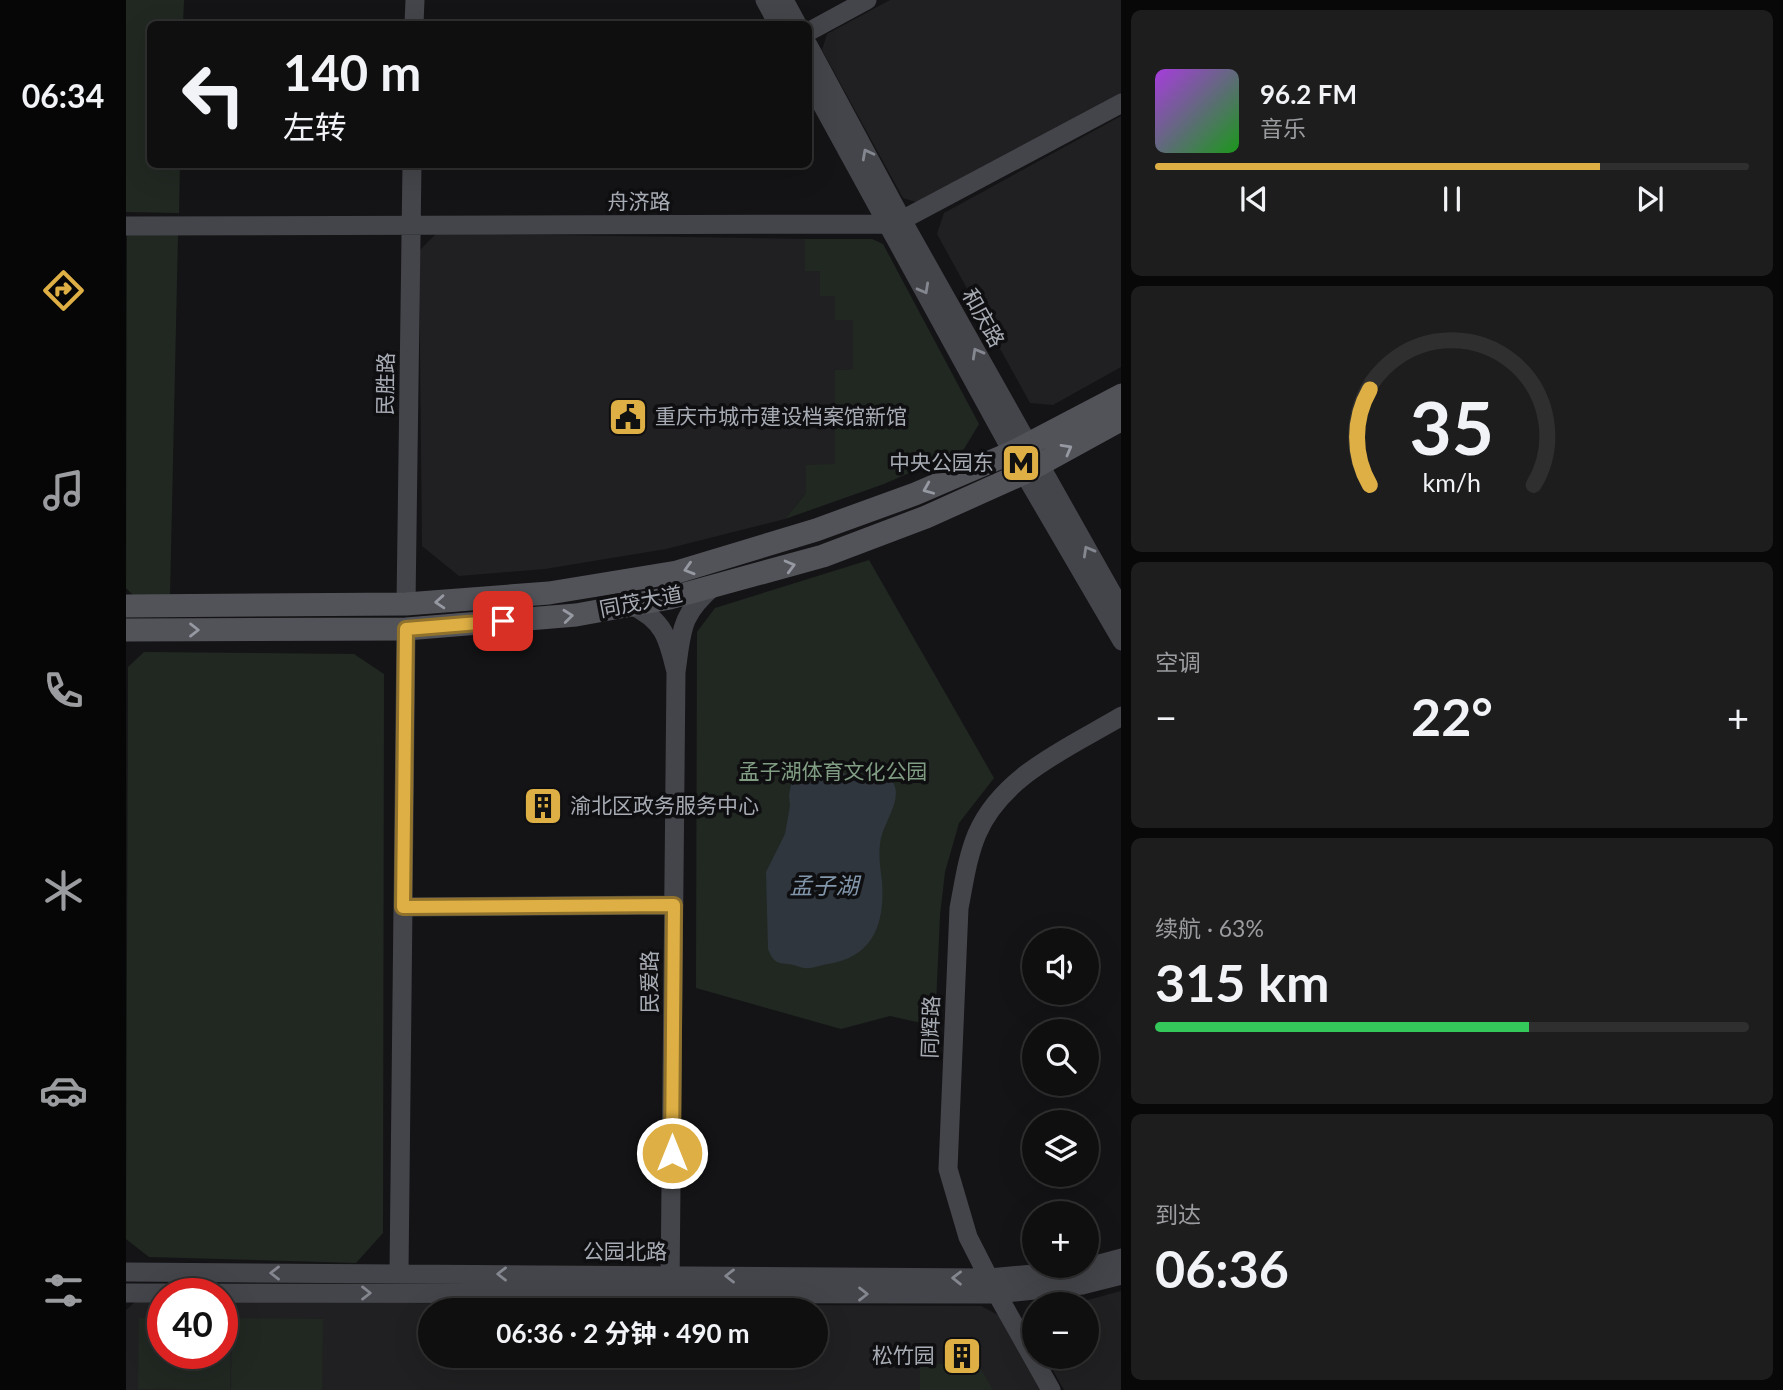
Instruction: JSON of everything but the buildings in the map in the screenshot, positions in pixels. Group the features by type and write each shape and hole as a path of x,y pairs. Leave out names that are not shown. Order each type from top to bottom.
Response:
{"main road":[{"name":"同茂大道","path":"126,606 406,604 549,593 677,572 816,530 915,494 1021,448 1121,396"},
{"name":"同茂大道","path":"126,630 406,629 576,615 670,598 823,556 926,517 1032,468 1121,420"}],"street":[{"path":"414,21 415,0"},
{"path":"765,0 776,21"},
{"path":"784,0 795,21"},
{"path":"812,30 867,0"},
{"name":"和庆路","path":"812,53 895,222"},
{"name":"和庆路","path":"812,86 895,222 1021,448 1121,640"},
{"name":"舟济路","path":"126,226 895,222 1121,104"},
{"name":"民胜路","path":"406,604 412,168"},
{"name":"和庆路","path":"1032,468 1121,609"},
{"path":"676,672 684,621 699,599 714,586"},
{"path":"631,606 646,612 657,621 665,633 676,672"},
{"path":"399,1274 406,629"},
{"name":"民爱路","path":"670,1284 676,672"},
{"name":"同辉路","path":"1051,1390 968,1237 948,1169 959,908 966,869 978,832 1001,798 1030,771 1121,717"},
{"path":"403,907 674,905"},
{"name":"公园北路","path":"993,1286 1077,1270 1121,1258"},
{"name":"公园北路","path":"126,1272 399,1274 670,1284"},
{"name":"公园北路","path":"126,1293 670,1284 1082,1285 1121,1275"}],"shaded area":[{"path":"890,0 1121,0 1121,95 922,204 903,198 822,50 827,34"},
{"path":"1121,116 1121,367 1053,405 1030,403 937,234 944,213"},
{"name":"重庆市城市建设档案馆新馆","path":"437,233 805,239 805,271 820,271 820,296 835,296 853,320 853,369 835,370 835,465 806,493 785,519 666,549 545,569 459,576 422,546 419,251"},
{"path":"1121,1291 1121,1390 1064,1390 1052,1369 1099,1369 1099,1297"},
{"path":"136,1301 147,1301 147,1369 238,1369 238,1302 418,1303 418,1368 828,1368 828,1305 981,1306 1002,1317 1022,1353 1022,1369 1031,1369 1043,1390 126,1390 126,1310"}],"green space":[{"path":"126,0 184,0 183,21 147,21 147,168 180,168 179,213 126,212"},
{"path":"127,235 178,235 170,595 133,595 126,588"},
{"path":"805,239 872,239 883,244 979,424 964,449 884,484 785,519 806,493 806,465 835,464 835,370 853,369 853,320 835,320 835,296 820,296 820,271 805,271"},
{"name":"孟子湖体育文化公园","path":"869,560 994,778 959,823 945,872 940,915 935,1026 890,1016 841,1029 696,988 697,632 715,608"},
{"path":"144,652 354,654 384,674 383,1233 356,1263 149,1257 126,1239 128,667"},
{"path":"139,1318 147,1318 147,1369 230,1369 230,1390 138,1389"},
{"path":"238,1318 323,1319 322,1390 231,1390 231,1369 238,1369"},
{"path":"920,1348 924,1348 924,1364 978,1364 993,1390 920,1390"}],"water":[{"name":"孟子湖","path":"810,761 853,776 887,776 896,792 880,844 881,911 873,936 866,946 844,960 805,968 779,963 773,959 768,949 766,872 785,834 792,779 796,771"}],"place":[{"name":"重庆市城市建设档案馆新馆","path":"628,417"},
{"name":"中央公园东","path":"1021,463"},
{"name":"渝北区政务服务中心","path":"543,806"},
{"name":"松竹园","path":"962,1356"}],"route":[{"path":"503,621 406,629 403,907 674,905 672,1153"}]}
